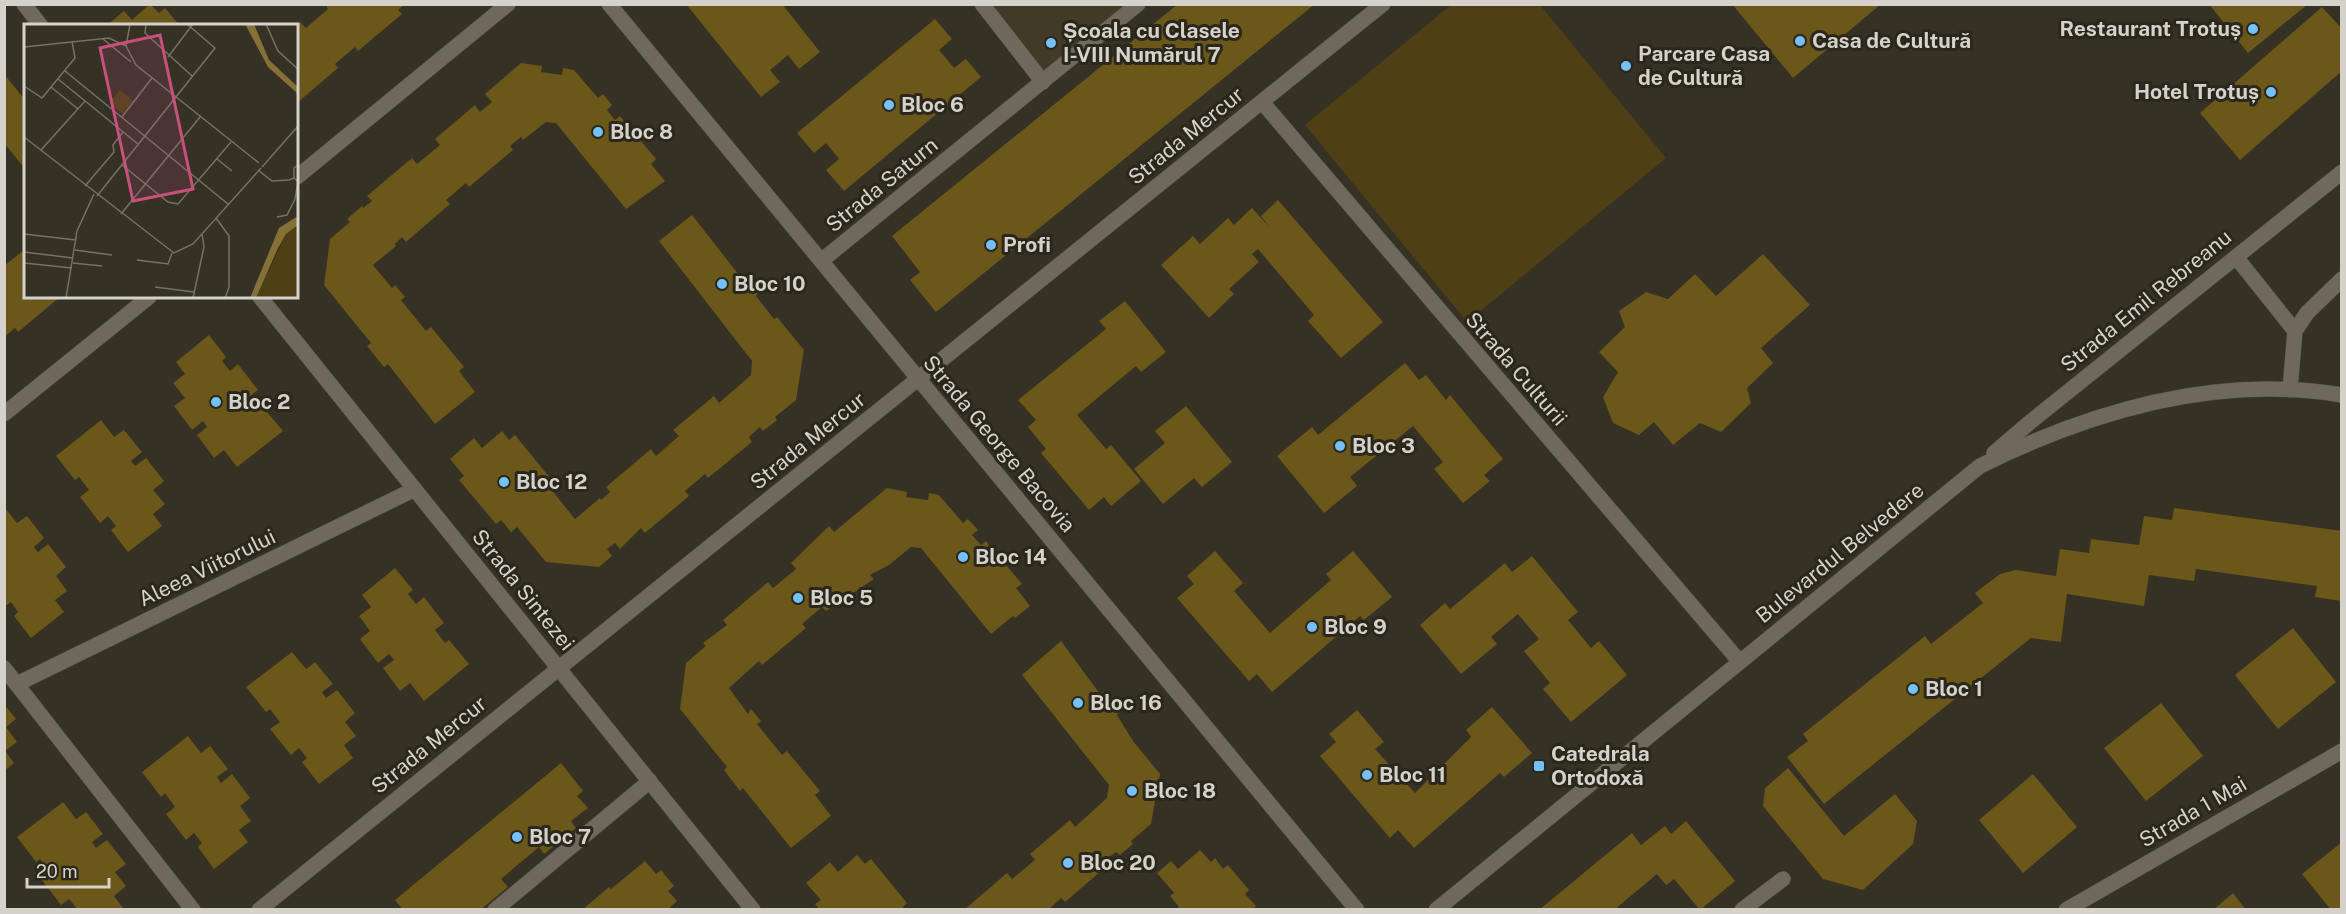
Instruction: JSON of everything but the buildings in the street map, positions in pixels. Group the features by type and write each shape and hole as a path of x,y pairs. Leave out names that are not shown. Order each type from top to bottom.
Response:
{"street":[{"path":"24,4 39,24"},
{"path":"298,176 507,4"},
{"name":"Strada George Bacovia","path":"609,4 1357,909"},
{"path":"982,4 1043,82"},
{"name":"Strada Saturn","path":"821,261 1138,4"},
{"name":"Strada Mercur","path":"259,909 1383,4"},
{"name":"Strada Culturii","path":"1262,102 1740,662"},
{"name":"Strada Emil Rebreanu","path":"1980,466 2029,423 2342,172"},
{"path":"2236,257 2295,331"},
{"path":"2290,390 2295,331 2307,313 2342,279"},
{"path":"4,414 148,298"},
{"name":"Strada Sintezei","path":"261,298 753,909"},
{"name":"Bulevardul Belvedere","path":"1436,909 1980,466 2023,445 2126,409 2204,393 2290,390 2342,395"},
{"name":"Aleea Viitorului","path":"17,684 415,489"},
{"path":"4,668 193,909"},
{"name":"Strada 1 Mai","path":"2066,909 2342,752"},
{"path":"495,909 650,781"},
{"path":"1742,909 1783,879"}],"shaded area":[{"name":"Școala cu Clasele I-VIII Numărul 7","path":"982,5 1138,5 1043,82"},
{"path":"1451,5 1540,5 1666,158 1467,322 1305,125"}],"place":[{"name":"Restaurant Trotuș","path":"2253,29"},
{"name":"Casa de Cultură","path":"1800,41"},
{"name":"Școala cu Clasele I-VIII Numărul 7","path":"1051,43"},
{"name":"Parcare Casa de Cultură","path":"1626,66"},
{"name":"Hotel Trotuș","path":"2271,92"},
{"name":"Bloc 6","path":"889,105"},
{"name":"Bloc 8","path":"598,132"},
{"name":"Profi","path":"991,245"},
{"name":"Bloc 10","path":"722,284"},
{"name":"Bloc 2","path":"216,402"},
{"name":"Bloc 3","path":"1340,446"},
{"name":"Bloc 12","path":"504,482"},
{"name":"Bloc 14","path":"963,557"},
{"name":"Bloc 5","path":"798,598"},
{"name":"Bloc 9","path":"1312,627"},
{"name":"Bloc 1","path":"1913,689"},
{"name":"Bloc 16","path":"1078,703"},
{"name":"Catedrala Ortodoxă","path":"1539,766"},
{"name":"Bloc 11","path":"1367,775"},
{"name":"Bloc 18","path":"1132,791"},
{"name":"Bloc 7","path":"517,837"},
{"name":"Bloc 20","path":"1068,863"}]}
